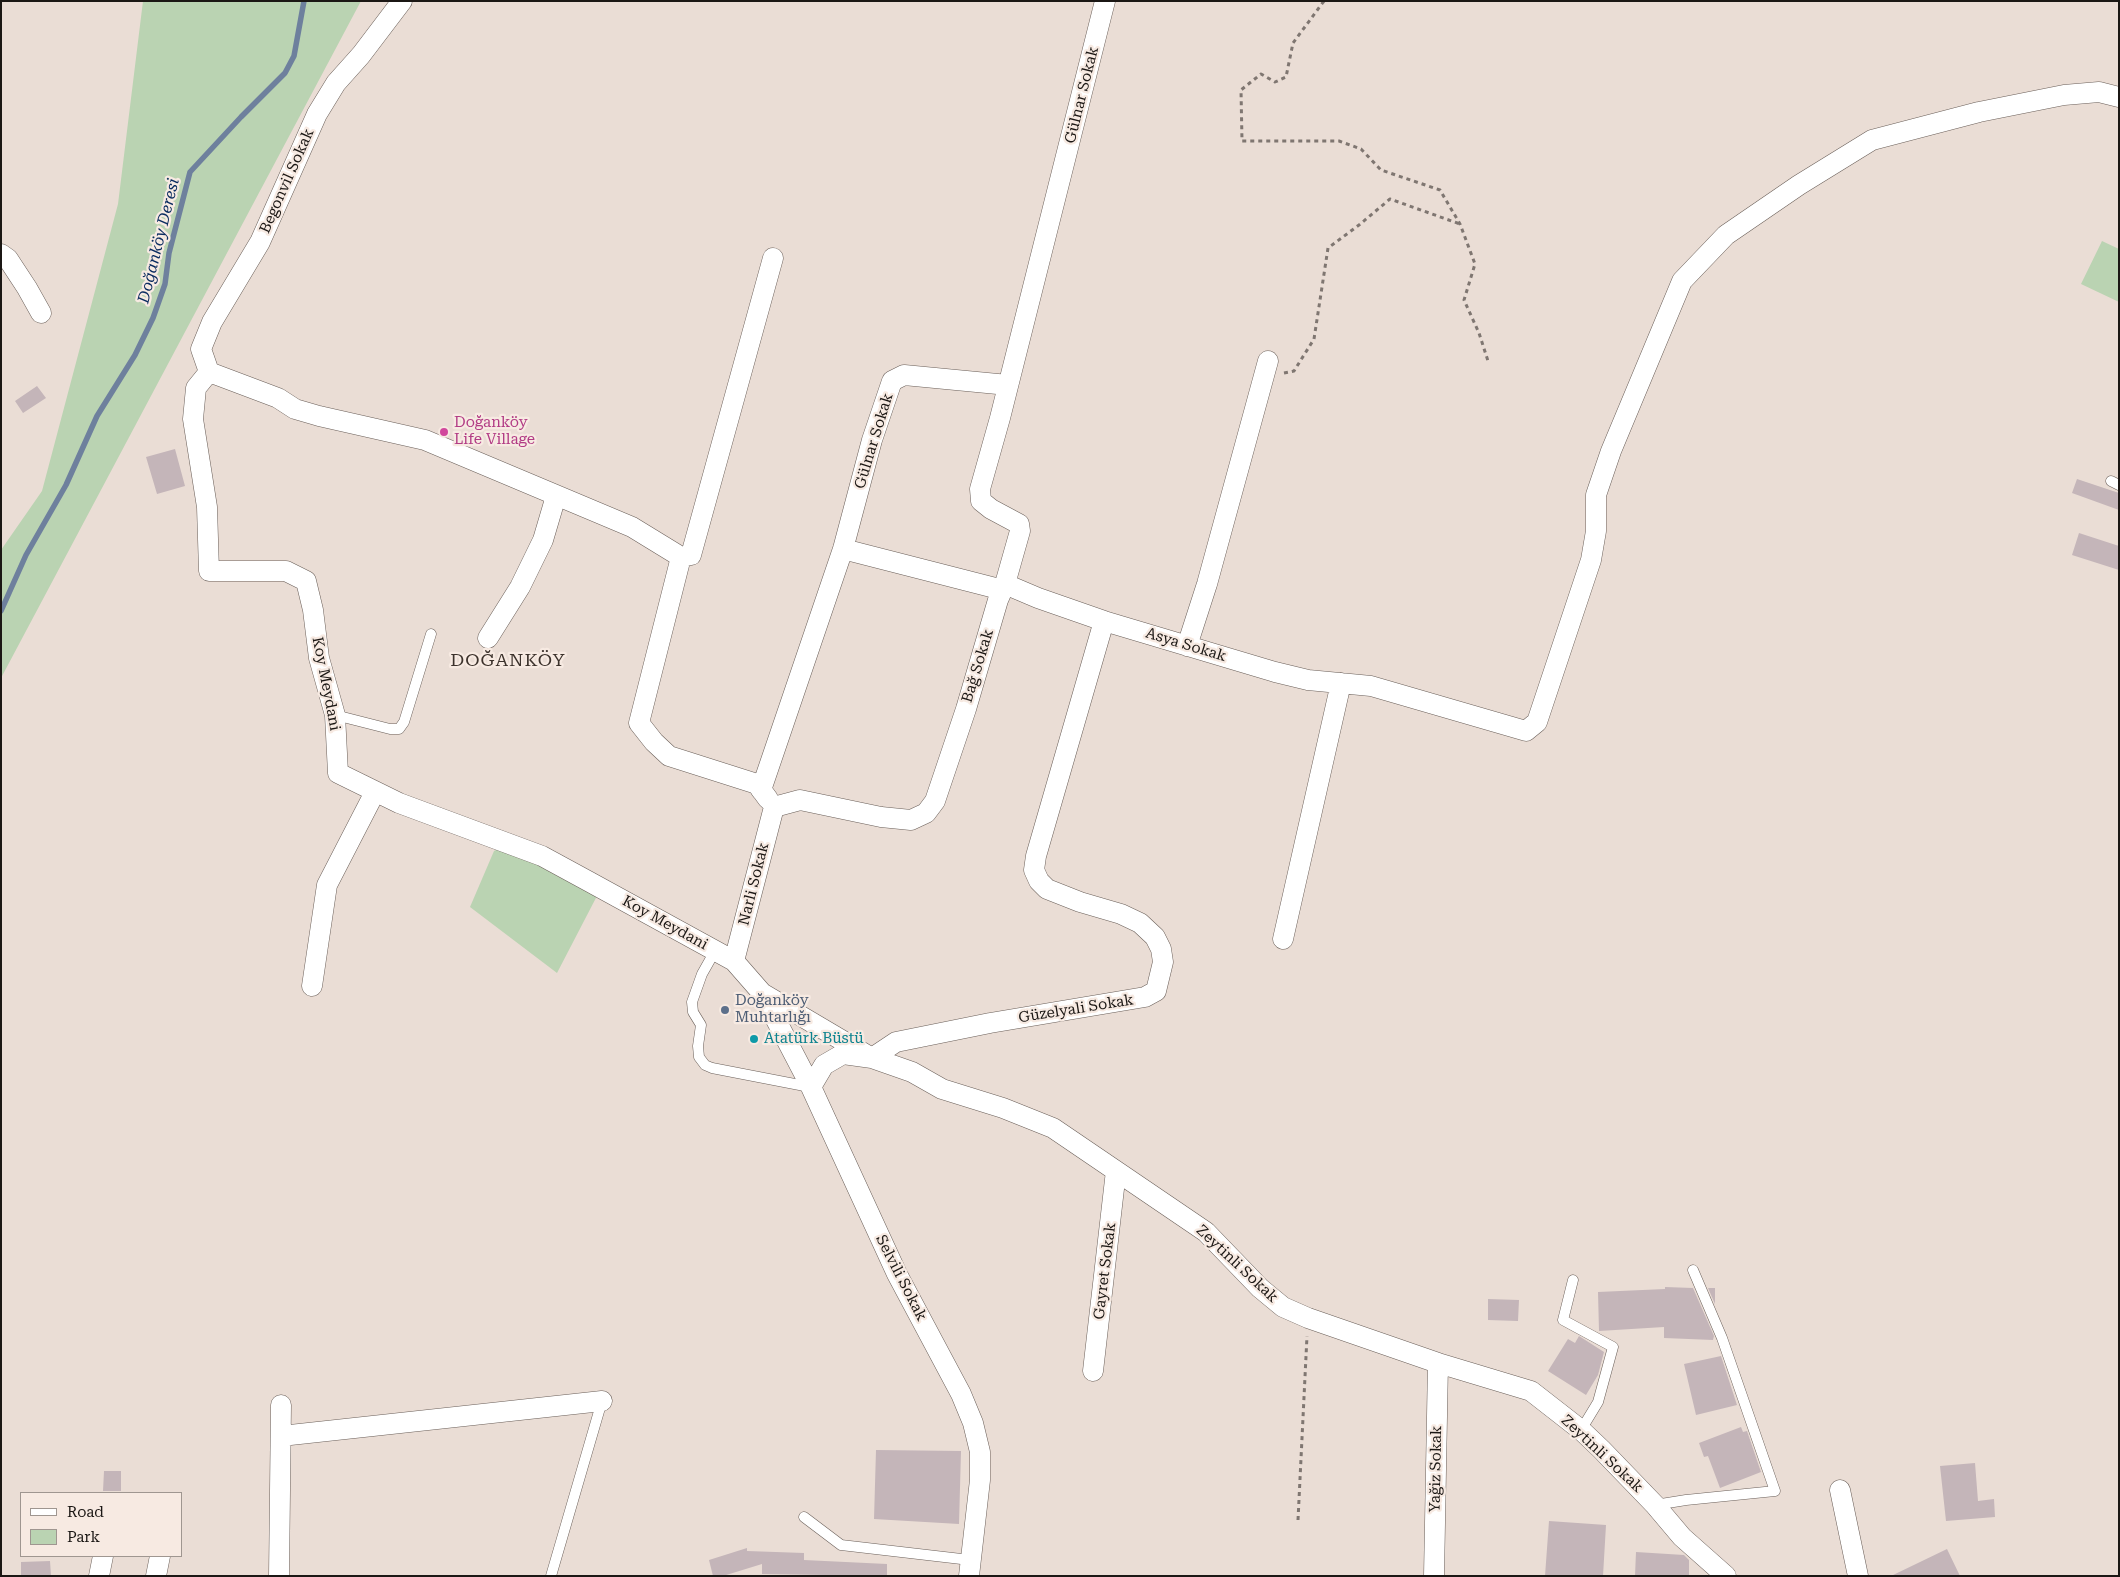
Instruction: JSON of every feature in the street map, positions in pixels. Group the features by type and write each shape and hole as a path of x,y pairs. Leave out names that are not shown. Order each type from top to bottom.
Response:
{"street":[{"name":"Begonvil Sokak","path":"209,372 201,349 212,322 260,242 317,114 336,84 361,55 402,1"},
{"name":"Gülnar Sokak","path":"761,790 843,549 872,440 892,381 904,374 1008,385 1105,1"},
{"name":"Asya Sokak","path":"843,549 1004,587 1104,621 1275,672 1308,680 1372,686 1526,731 1537,722 1591,560 1596,531 1596,495 1611,451 1682,282 1726,235 1872,140 1979,112 2064,95 2099,92 2119,97"},
{"path":"1,254 8,259 41,313"},
{"path":"209,372 278,398 295,409 426,440 632,527 681,557 691,556 773,258"},
{"path":"1187,646 1207,584 1266,369"},
{"name":"Koy Meydani","path":"209,372 196,388 193,419 206,507 209,571 286,571 306,581 314,610 319,658 335,715 338,773 399,803 542,856 734,960"},
{"name":"Bağ Sokak","path":"774,807 800,800 881,817 911,820 926,813 935,801 1004,587 1020,531 1020,524 990,509 982,501 980,489 1008,385"},
{"path":"488,638 520,587 543,540 556,496"},
{"path":"681,557 638,723 669,756 757,784 774,807"},
{"name":"Güzelyali Sokak","path":"872,1058 896,1042 990,1023 1140,998 1156,991 1163,962 1161,949 1155,937 1140,923 1121,914 1080,902 1047,889 1039,881 1034,870 1104,621"},
{"path":"1283,939 1341,683"},
{"path":"312,986 327,885 375,792"},
{"name":"Narli Sokak","path":"734,960 774,807"},
{"name":"Zeytinli Sokak","path":"734,960 762,993 872,1058 912,1072 942,1088 1003,1108 1053,1128 1206,1232 1260,1288 1283,1307 1308,1318 1438,1363 1531,1391 1581,1430 1655,1505 1682,1537 1726,1576"},
{"name":"Selvili Sokak","path":"762,993 811,1087 897,1274 961,1394 973,1423 980,1452 980,1480 970,1568"},
{"path":"811,1087 824,1065 843,1054 872,1058"},
{"name":"Gayret Sokak","path":"1093,1371 1116,1171"},
{"name":"Yağiz Sokak","path":"1434,1576 1438,1363"},
{"path":"281,1436 602,1401"},
{"path":"279,1576 281,1405"},
{"path":"1840,1490 1858,1576"},
{"path":"99,1576 103,1557"},
{"path":"156,1576 160,1557"}],"lane":[{"path":"335,715 390,729 398,729 404,722 431,634"},
{"path":"716,951 702,974 692,1002 693,1012 700,1024 699,1057 705,1065 712,1068 811,1087"},
{"path":"1655,1505 1775,1491 1722,1338 1693,1270"},
{"path":"1573,1280 1563,1320 1613,1347 1598,1402 1581,1430"},
{"path":"550,1576 602,1401"},
{"path":"804,1517 841,1545 970,1568"}],"path":[{"path":"1324,1 1293,43 1286,77 1275,82 1261,74 1241,90 1242,142 1339,141 1361,149 1381,170 1440,190 1460,224 1475,264 1464,300 1479,333 1488,361"},
{"path":"1266,369 1294,371 1314,339 1328,248 1390,199 1460,224"},
{"path":"1298,1520 1308,1318"}],"green space":[{"path":"143,1 361,1 1,678 1,550 42,491 118,204"},
{"path":"2102,241 2119,249 2119,302 2081,284"},
{"path":"503,846 598,894 557,973 470,907 494,851"}],"building":[{"path":"37,386 46,398 23,413 15,401"},
{"path":"175,449 185,486 157,494 146,457"},
{"path":"2077,479 2119,493 2119,510 2072,493"},
{"path":"2079,533 2119,546 2119,570 2072,555"},
{"path":"1665,1287 1693,1288 1714,1336 1713,1340 1664,1338 1664,1327 1599,1331 1598,1292 1665,1289"},
{"path":"1708,1288 1715,1288 1715,1304"},
{"path":"1488,1299 1519,1300 1518,1321 1488,1320"},
{"path":"1579,1336 1604,1352 1598,1375 1586,1395 1548,1371 1568,1339 1575,1343"},
{"path":"1721,1356 1737,1405 1696,1415 1684,1364"},
{"path":"1741,1427 1743,1432 1747,1431 1761,1472 1720,1488 1708,1456 1704,1457 1699,1443"},
{"path":"876,1450 961,1451 959,1524 874,1519"},
{"path":"1975,1463 1978,1501 1994,1499 1995,1517 1946,1521 1940,1466"},
{"path":"104,1471 121,1471 121,1491 103,1491"},
{"path":"1549,1521 1606,1525 1603,1576 1545,1576"},
{"path":"747,1548 747,1551 804,1553 804,1560 887,1564 887,1576 762,1574 762,1564 723,1576 713,1576 709,1560"},
{"path":"1947,1549 1960,1576 1891,1576"},
{"path":"1636,1552 1684,1555 1689,1560 1689,1576 1635,1576"},
{"path":"50,1561 51,1576 21,1576 21,1562"}],"waterway":[{"name":"Doğanköy Deresi","path":"1,611 26,555 66,485 97,416 135,355 153,318 165,284 169,253 190,172 285,73 294,56 304,1"}],"place":[{"name":"Doğanköy Life Village","path":"444,432"},
{"name":"Doğanköy Muhtarlığı","path":"725,1010"},
{"name":"Atatürk Büstü","path":"754,1039"}],"district":[{"name":"DOĞANKÖY","path":"508,661"}]}
